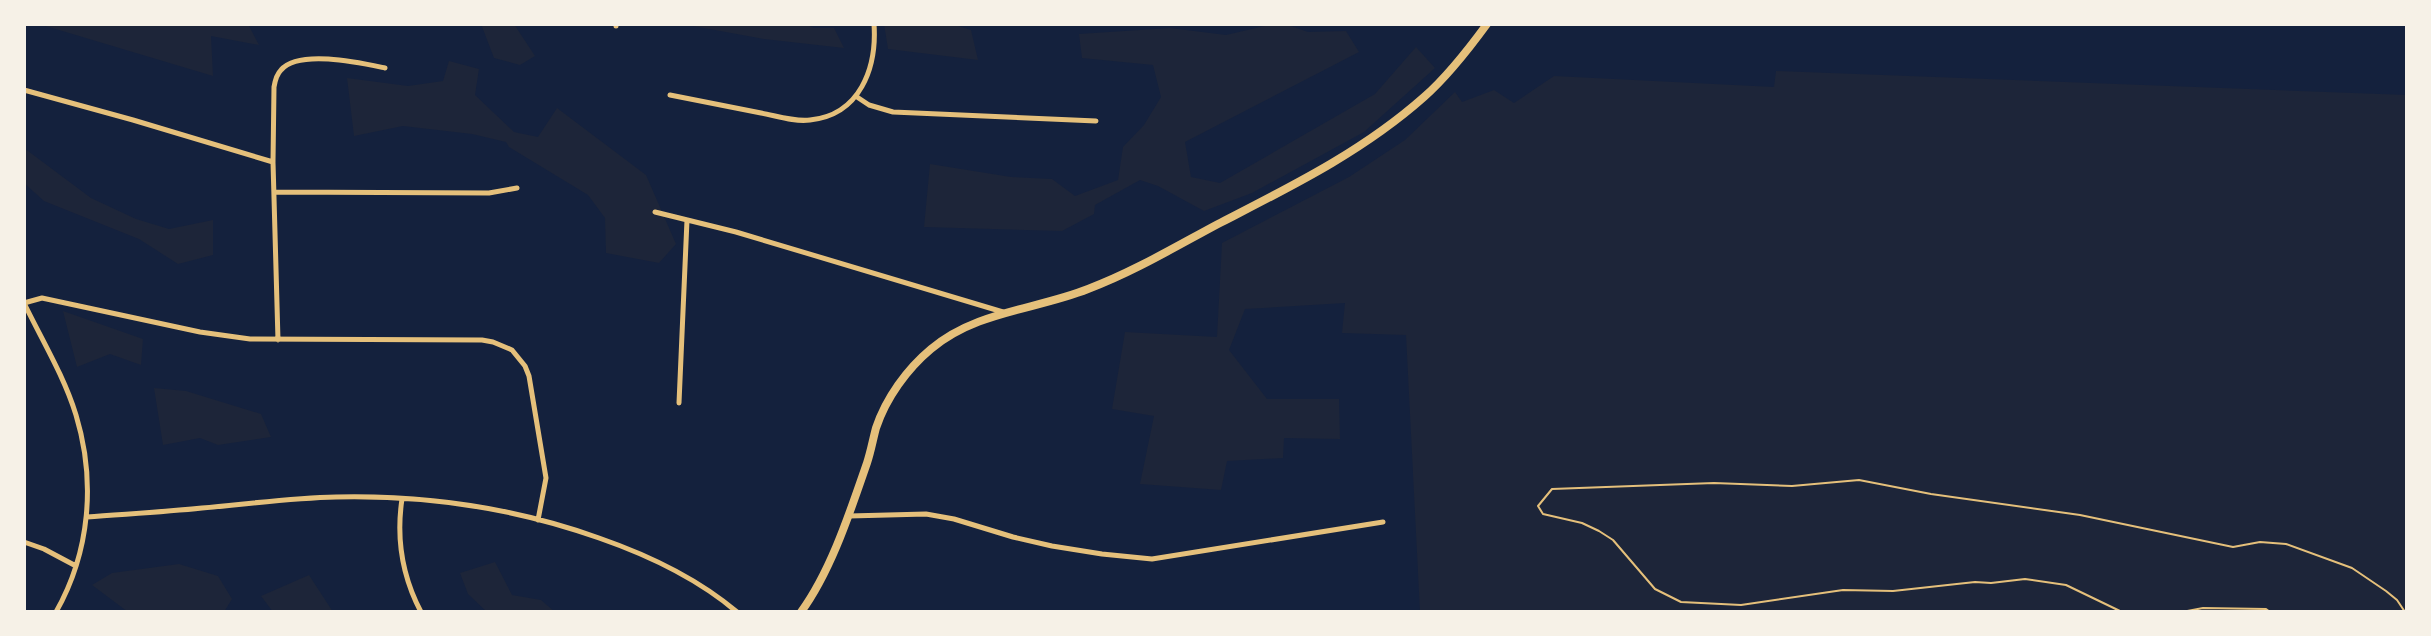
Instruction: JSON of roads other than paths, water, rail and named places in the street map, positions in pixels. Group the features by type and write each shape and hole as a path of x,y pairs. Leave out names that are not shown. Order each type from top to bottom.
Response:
{"main road":[{"path":"801,612 820,581 848,516 887,403 928,351 978,321 1063,298 1108,281 1349,154 1425,96 1448,73 1487,24"}],"street":[{"path":"670,95 798,120 808,121 837,113 857,97 865,82 872,59 874,24"},
{"path":"278,340 274,87 281,70 296,60 357,62 385,68"},
{"path":"24,90 273,162"},
{"path":"857,97 869,105 893,112 1096,121"},
{"path":"274,192 489,193 517,188"},
{"path":"655,212 736,232 1003,312"},
{"path":"679,403 687,220"},
{"path":"56,612 76,566 87,517 88,493 85,454 76,414 24,303 42,298 200,332 250,339 482,340 512,350 529,376 545,464 545,492 538,520"},
{"path":"87,517 336,497 402,499 500,510 581,531 617,544 699,583 737,612"},
{"path":"402,499 400,551 409,585 421,612"},
{"path":"848,516 926,514 1046,545 1152,559 1383,522"},
{"path":"24,542 76,566"}]}
